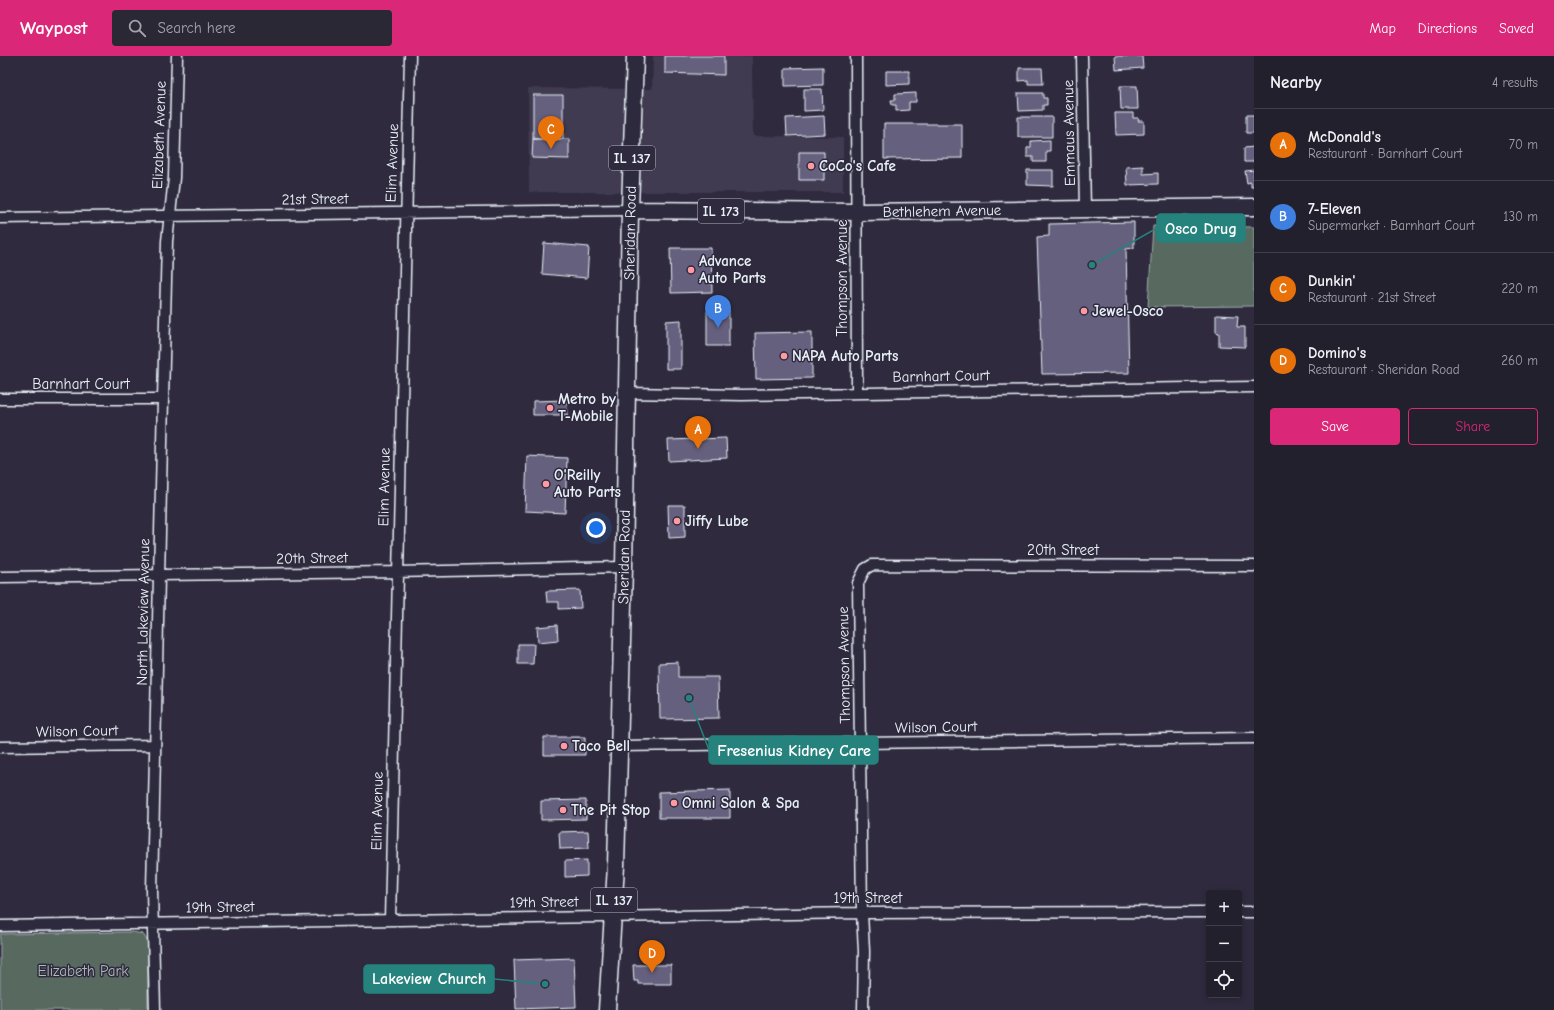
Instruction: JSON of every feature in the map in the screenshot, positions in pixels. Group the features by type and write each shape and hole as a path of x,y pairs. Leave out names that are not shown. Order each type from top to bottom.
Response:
{"main road":[{"name":"Sheridan Road","path":"607,1010 616,866 624,567 630,210 635,56"},
{"name":"Bethlehem Avenue","path":"630,210 858,212 1254,207"}],"street":[{"name":"Elizabeth Avenue","path":"170,216 174,178 177,56"},
{"name":"Elim Avenue","path":"390,920 396,572 410,56"},
{"name":"Thompson Avenue","path":"856,56 858,212 857,392"},
{"name":"Emmaus Avenue","path":"1082,56 1085,209"},
{"name":"21st Street","path":"0,218 630,210"},
{"name":"North Lakeview Avenue","path":"155,1010 153,923 155,745 167,241 170,216"},
{"name":"Barnhart Court","path":"627,393 742,395 857,392 1254,387"},
{"name":"Barnhart Court","path":"0,399 163,399"},
{"name":"Thompson Avenue","path":"863,1010 864,951 862,913 858,583 865,568 872,565"},
{"name":"20th Street","path":"872,565 1254,566"},
{"name":"20th Street","path":"0,577 396,572 624,567"},
{"name":"Wilson Court","path":"619,746 1254,738"},
{"name":"Wilson Court","path":"0,747 155,745"},
{"name":"19th Street","path":"0,926 862,913 1206,912"},
{"path":"1242,912 1254,912"}],"shaded area":[{"path":"653,56 752,56 753,136 843,137 843,192 529,192 528,88 652,89"}],"green space":[{"path":"1153,226 1254,227 1254,306 1148,307"},
{"name":"Elizabeth Park","path":"132,932 143,934 148,942 148,1010 0,1010 0,934"}],"building":[{"path":"665,56 724,56 724,75 665,73"},
{"path":"1115,56 1142,56 1143,68 1116,70"},
{"path":"823,67 823,85 785,86 785,68"},
{"path":"1019,68 1042,68 1043,84 1028,84 1028,80 1019,81"},
{"path":"886,71 909,71 909,84 886,85"},
{"path":"1120,86 1137,86 1138,109 1121,109"},
{"path":"804,89 822,89 823,110 804,111"},
{"path":"916,93 916,102 909,102 909,110 896,111 896,105 892,105 891,100 895,100 895,94"},
{"path":"1018,93 1043,93 1043,98 1047,98 1047,105 1043,105 1043,110 1019,111"},
{"path":"533,95 563,95 563,139 533,139"},
{"path":"1115,113 1133,113 1133,118 1139,118 1138,121 1144,121 1144,134 1116,135"},
{"path":"1246,115 1254,115 1254,133 1246,133"},
{"path":"824,116 825,134 787,136 786,118"},
{"path":"1018,117 1052,117 1052,137 1018,137"},
{"path":"884,124 962,124 962,158 884,159"},
{"path":"533,139 569,139 569,159 532,158"},
{"path":"1050,140 1050,151 1046,151 1046,162 1033,162 1033,157 1027,157 1027,148 1031,147 1031,141"},
{"path":"1254,147 1254,162 1244,162 1244,148"},
{"name":"CoCo's Cafe","path":"799,152 824,152 824,180 799,180"},
{"path":"1143,166 1143,174 1158,173 1158,184 1127,185 1126,167"},
{"path":"1027,170 1053,170 1053,186 1027,185"},
{"path":"1254,170 1254,187 1251,187 1251,182 1247,183 1245,171"},
{"name":"Jewel-Osco","path":"1134,222 1134,248 1126,249 1129,373 1042,374 1037,237 1049,236 1049,224"},
{"path":"544,243 589,247 587,278 542,274"},
{"name":"Advance Auto Parts","path":"670,248 711,248 712,292 671,293"},
{"path":"729,310 729,346 707,346 707,311"},
{"path":"1216,315 1238,316 1237,327 1245,327 1245,347 1219,346 1219,333 1216,332"},
{"path":"681,320 681,369 666,369 666,321"},
{"name":"NAPA Auto Parts","path":"812,332 812,378 756,379 755,333"},
{"name":"Metro by T-Mobile","path":"567,400 568,415 533,415 533,401"},
{"path":"726,438 727,458 669,461 668,440"},
{"name":"O'Reilly Auto Parts","path":"527,456 567,458 565,513 525,511"},
{"name":"Jiffy Lube","path":"668,505 685,505 685,537 669,538"},
{"path":"580,590 581,608 559,609 559,602 547,602 546,591"},
{"path":"557,625 558,640 538,642 537,627"},
{"path":"518,644 534,644 533,664 518,664"},
{"path":"678,662 678,677 718,677 719,718 660,719 659,663"},
{"name":"Taco Bell","path":"544,737 585,737 585,755 544,755"},
{"path":"730,790 730,818 659,818 659,792"},
{"name":"The Pit Stop","path":"586,800 586,819 541,820 541,801"},
{"path":"588,831 589,848 560,849 559,832"},
{"path":"587,860 587,876 565,877 565,861"},
{"path":"574,958 576,1007 516,1009 514,960"},
{"path":"633,965 671,965 671,984 638,984 638,981 634,981"}],"place":[{"name":"Dunkin'","path":"551,149"},
{"name":"CoCo's Cafe","path":"811,166"},
{"name":"Osco Drug","path":"1092,265"},
{"name":"Advance Auto Parts","path":"691,270"},
{"name":"Jewel-Osco","path":"1084,311"},
{"name":"7-Eleven","path":"718,328"},
{"name":"NAPA Auto Parts","path":"784,356"},
{"name":"Metro by T-Mobile","path":"550,408"},
{"name":"McDonald's","path":"698,449"},
{"name":"O'Reilly Auto Parts","path":"546,484"},
{"name":"Jiffy Lube","path":"677,521"},
{"name":"Fresenius Kidney Care","path":"689,698"},
{"name":"Taco Bell","path":"564,746"},
{"name":"Omni Salon & Spa","path":"674,803"},
{"name":"The Pit Stop","path":"563,810"},
{"name":"Domino's","path":"652,973"},
{"name":"Lakeview Church","path":"545,984"}]}
